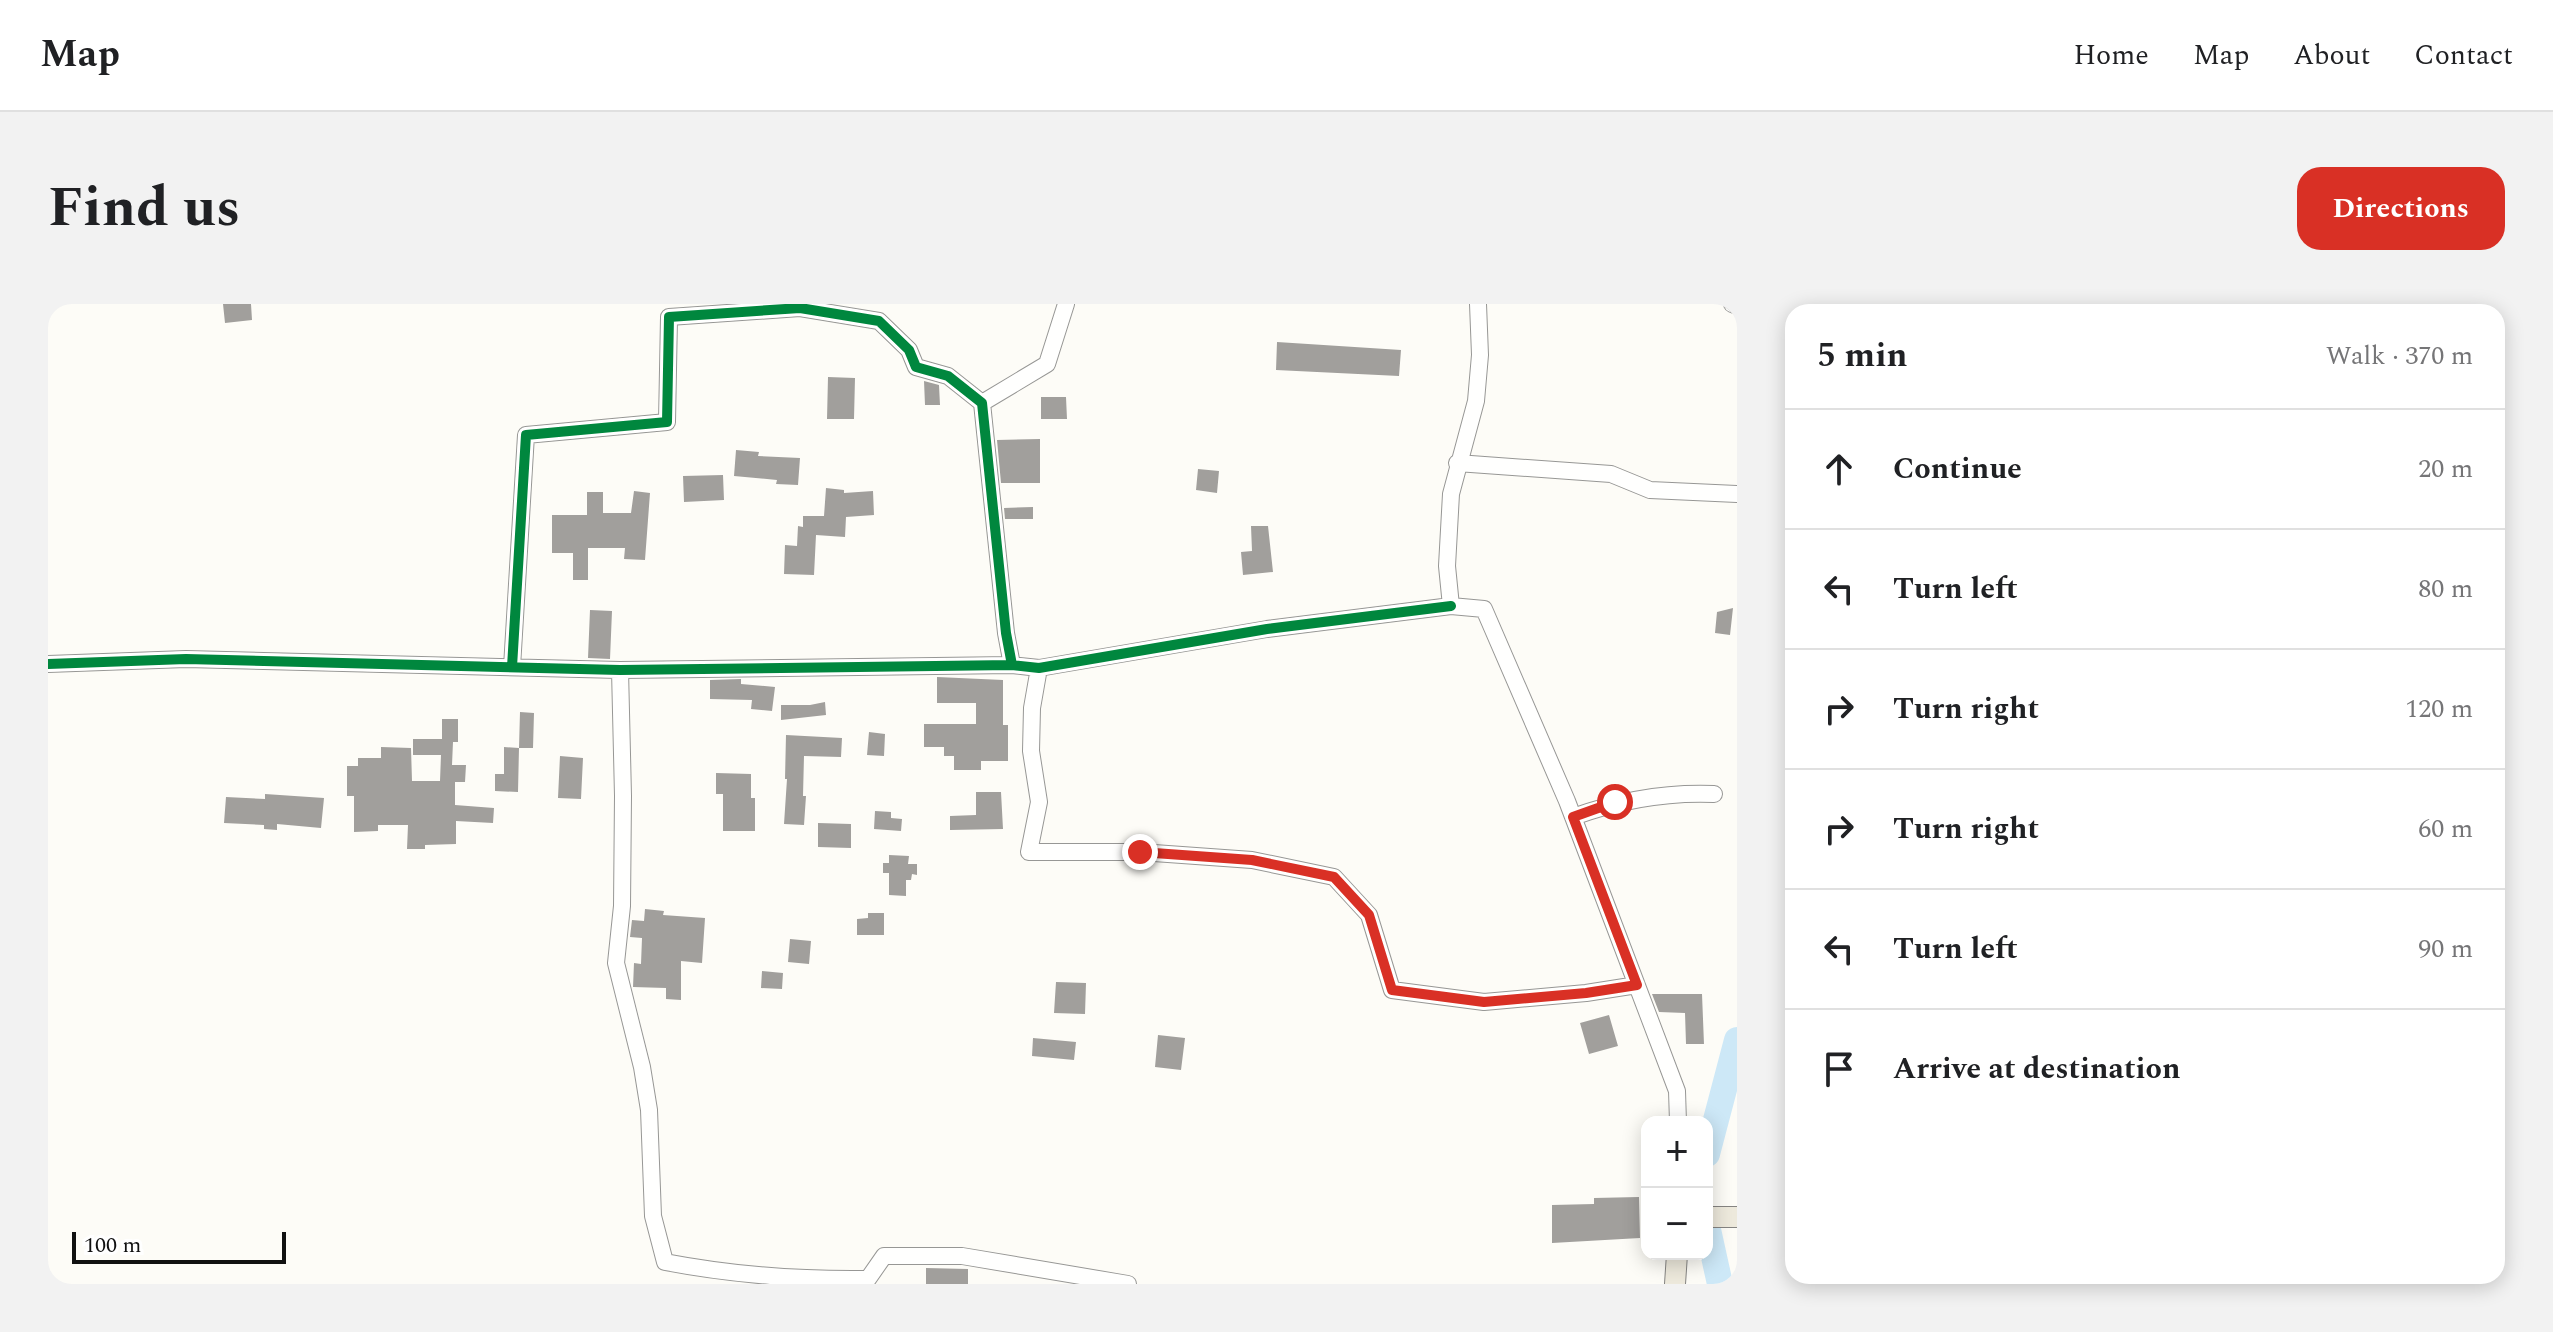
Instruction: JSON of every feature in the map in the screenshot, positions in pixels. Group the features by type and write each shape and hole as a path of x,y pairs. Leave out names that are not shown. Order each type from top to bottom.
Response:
{"main road":[{"path":"1675,1284 1677,1260"}],"street":[{"path":"982,403 1047,364 1066,304"},
{"path":"1451,606 1447,566 1451,494 1476,401 1480,355 1478,304"},
{"path":"512,667 526,435 667,422 669,317 800,308 879,321 909,350 916,367 948,376 982,403 1012,665"},
{"path":"1457,463 1611,474 1650,490 1737,494"},
{"path":"48,664 186,659 620,670 1012,665 1039,668 1267,629 1451,606 1484,609 1573,817 1677,1091 1678,1116"},
{"path":"1039,668 1032,708 1031,751 1039,802 1029,852 1140,852 1252,860 1334,877 1369,915 1392,990 1484,1002 1637,985"},
{"path":"620,670 622,906 616,963 642,1067 649,1110 653,1216 665,1262 728,1274 803,1280 868,1279 884,1256 962,1256 1128,1284"},
{"path":"1573,817 1615,802 1685,793 1714,794"}],"building":[{"path":"223,304 251,304 252,320 225,323"},
{"path":"1277,342 1401,350 1399,376 1276,370"},
{"path":"828,377 855,378 854,419 827,419"},
{"path":"924,381 939,385 940,405 925,405"},
{"path":"1041,397 1066,397 1067,419 1041,419"},
{"path":"1040,439 1040,483 1001,483 997,440"},
{"path":"736,450 759,452 758,456 800,458 798,485 734,476"},
{"path":"1198,469 1219,471 1217,493 1196,490"},
{"path":"723,475 724,500 684,502 683,476"},
{"path":"826,488 844,490 844,493 873,491 874,515 846,517 845,537 816,535 814,575 784,574 785,545 797,546 798,526 803,527 803,516 824,516"},
{"path":"634,491 650,493 645,560 624,559 625,548 588,548 588,580 573,580 573,553 552,553 552,515 587,515 587,492 603,492 603,513 631,513"},
{"path":"1033,507 1033,519 1005,519 1004,508"},
{"path":"1251,526 1268,526 1273,572 1243,575 1241,552 1252,551"},
{"path":"1733,608 1730,635 1715,633 1717,612"},
{"path":"590,610 612,611 610,659 588,658"},
{"path":"937,677 1003,680 1003,725 1008,725 1008,761 981,761 981,770 954,770 954,756 944,756 944,747 924,747 924,724 976,724 976,703 937,703"},
{"path":"741,679 741,684 775,687 772,711 751,709 752,700 710,699 710,680"},
{"path":"825,702 826,715 781,720 781,705"},
{"path":"520,712 534,713 533,748 519,748"},
{"path":"442,719 458,719 458,742 453,742 452,765 466,765 465,782 455,782 455,805 494,808 493,823 456,821 456,844 425,845 425,849 407,849 408,825 378,825 378,831 354,832 354,796 347,796 347,766 358,766 358,758 381,758 381,747 411,748 412,781 440,781 441,755 413,755 413,739 442,739"},
{"path":"869,732 885,734 884,756 867,755"},
{"path":"786,735 842,738 841,757 804,756 804,825 784,824"},
{"path":"504,747 519,748 518,792 495,791 495,774 504,774"},
{"path":"560,756 583,758 581,799 558,798"},
{"path":"716,773 751,774 755,831 723,831 723,794 716,794"},
{"path":"976,792 1001,792 1003,829 950,830 950,816 976,815"},
{"path":"265,794 324,798 321,828 277,824 277,830 264,829 264,825 224,823 226,797 265,799"},
{"path":"875,811 891,812 891,818 902,819 901,831 874,829"},
{"path":"818,823 851,824 851,848 818,847"},
{"path":"889,855 909,856 908,864 917,864 917,875 912,874 911,880 906,880 906,896 889,895 889,873 883,873 883,863 889,863"},
{"path":"645,909 664,911 663,915 705,918 702,963 681,961 681,1000 666,999 666,988 633,987 634,963 641,964 642,938 630,937 632,920 644,921"},
{"path":"868,913 884,913 884,935 857,935 857,919 868,918"},
{"path":"790,939 811,941 809,964 788,962"},
{"path":"762,971 783,973 782,989 761,988"},
{"path":"1056,982 1086,983 1085,1014 1054,1013"},
{"path":"1652,994 1702,994 1704,1044 1686,1044 1685,1013 1659,1012"},
{"path":"1609,1015 1618,1046 1589,1054 1580,1023"},
{"path":"1158,1035 1185,1038 1181,1070 1155,1067"},
{"path":"1033,1038 1076,1042 1074,1060 1032,1056"},
{"path":"1639,1197 1640,1238 1552,1243 1552,1205 1594,1204 1594,1198"},
{"path":"926,1268 968,1269 968,1284 926,1284"}],"waterway":[{"path":"1713,1131 1737,1040"},
{"path":"1713,1252 1720,1284"}],"cycle path":[{"path":"512,667 526,435 667,422 669,317 800,308 879,321 909,350 916,367 948,376 982,403 1012,665"},
{"path":"48,664 186,659 620,670 1012,665 1039,668 1267,629 1451,606"}],"route":[{"path":"1140,852 1252,860 1334,877 1369,915 1392,990 1484,1002 1586,993 1637,985 1573,817 1615,802"}]}
